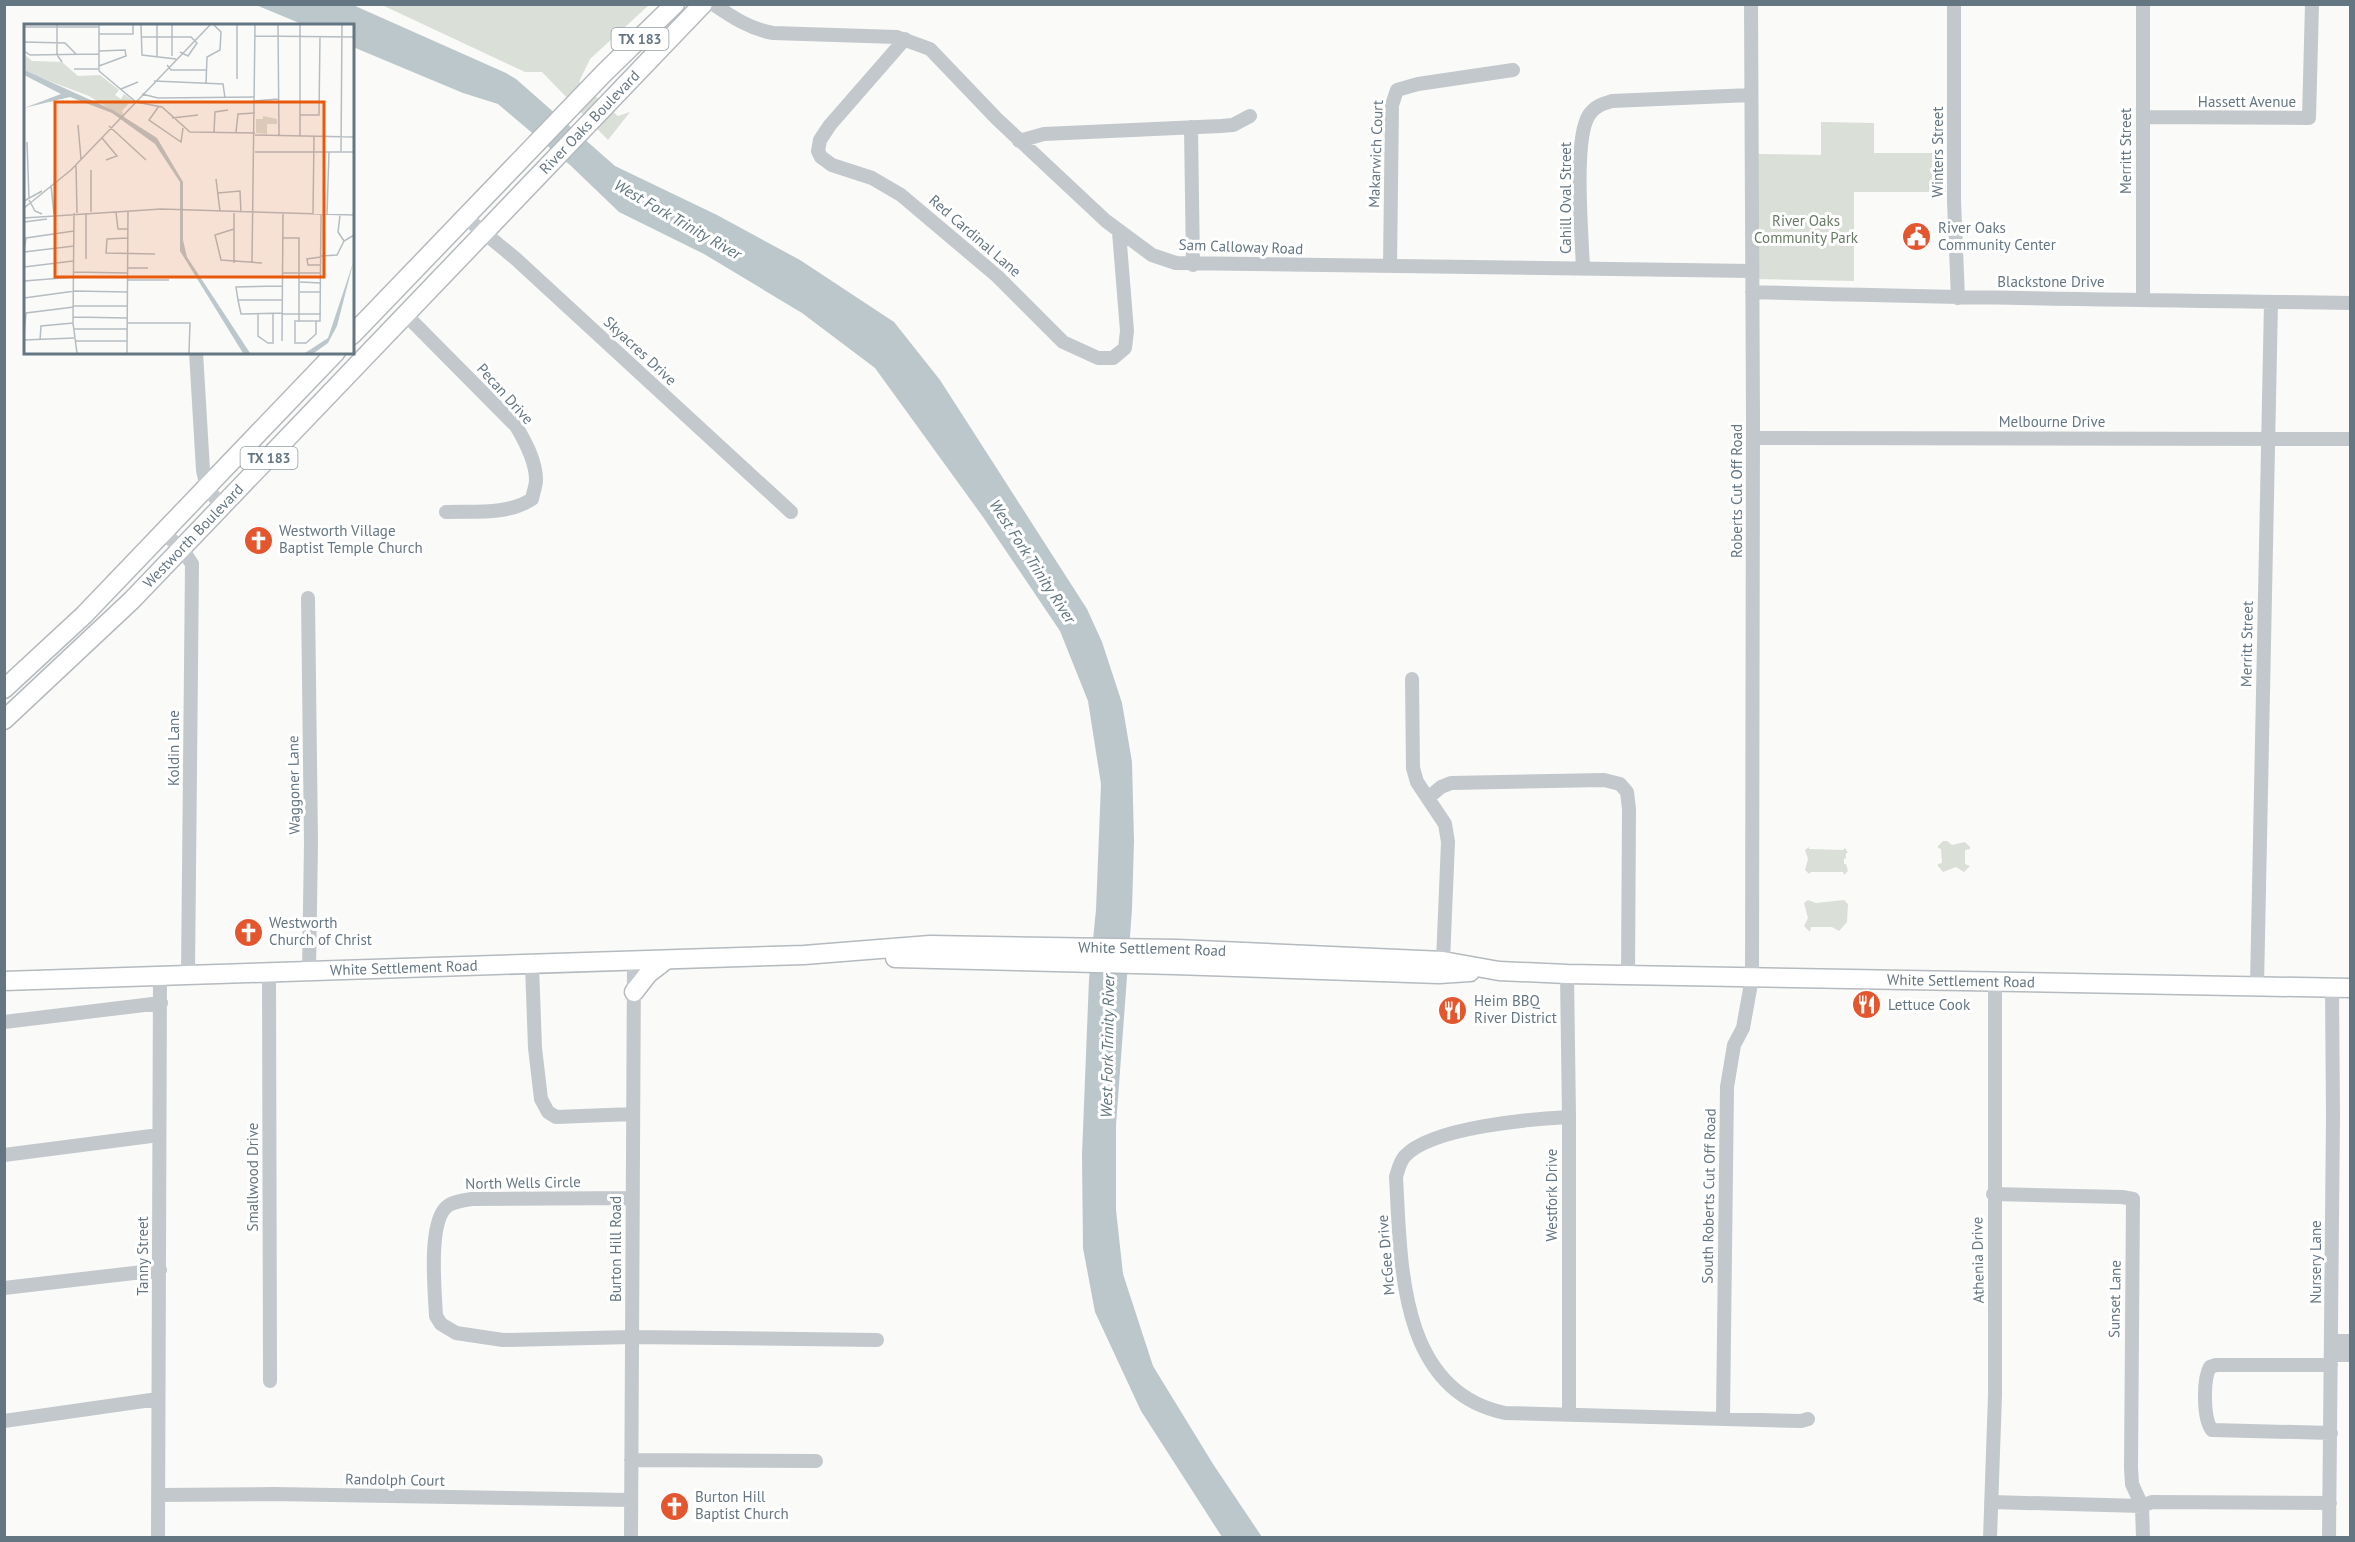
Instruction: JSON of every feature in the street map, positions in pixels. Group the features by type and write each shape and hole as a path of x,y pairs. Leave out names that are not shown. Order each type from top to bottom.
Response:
{"main road":[{"name":"River Oaks Boulevard","path":"465,217 604,73 675,4"},
{"name":"River Oaks Boulevard","path":"526,188 703,4"},
{"name":"Westworth Boulevard","path":"4,720 64,666 182,549 526,188"},
{"name":"TX 183","path":"354,333 465,217"},
{"name":"Westworth Boulevard","path":"4,688 84,615 334,354"},
{"name":"White Settlement Road","path":"4,981 804,955 1051,954 1409,967 1439,975 1499,971 1567,975 2350,988"},
{"path":"634,992 648,974 667,960"},
{"name":"White Settlement Road","path":"1409,967 1443,960 1499,971"}],"street":[{"name":"Sam Calloway Road","path":"713,4 737,20 760,31 905,39 930,49 1019,141 1119,232 1152,255 1176,263 1752,271"},
{"name":"Roberts Cut Off Road","path":"1751,4 1752,978"},
{"name":"Winters Street","path":"1954,4 1954,201 1958,298"},
{"name":"Merritt Street","path":"2143,4 2143,298"},
{"name":"Hassett Avenue","path":"2143,117 2300,119 2309,117 2312,4"},
{"name":"Red Cardinal Lane","path":"905,39 830,125 820,140 818,151 821,156 832,165 872,178 901,195 997,276 1064,342 1098,358 1113,358 1125,348 1127,331 1119,232"},
{"name":"Makarwich Court","path":"1390,266 1392,105 1397,90 1418,84 1513,70"},
{"name":"Cahill Oval Street","path":"1582,269 1581,145 1587,117 1597,106 1612,101 1751,95"},
{"path":"1019,141 1044,134 1233,125 1250,116"},
{"path":"1191,127 1193,264"},
{"name":"Skyacres Drive","path":"465,217 516,259 790,512"},
{"name":"Blackstone Drive","path":"1752,292 1958,298 2143,298 2350,303"},
{"name":"Merritt Street","path":"2257,986 2271,302"},
{"name":"Pecan Drive","path":"406,315 516,426 532,459 536,480 532,499 520,506 505,509 446,512"},
{"path":"196,354 203,470 207,489 224,506"},
{"name":"Melbourne Drive","path":"1753,438 2350,439"},
{"name":"Koldin Lane","path":"165,532 182,549 192,564 188,974"},
{"name":"Waggoner Lane","path":"308,598 311,843 309,972"},
{"path":"1412,679 1413,768 1417,782 1445,824 1448,842 1443,960"},
{"path":"1428,798 1441,787 1451,783 1604,780 1620,783 1627,792 1629,809 1628,976"},
{"name":"Burton Hill Road","path":"631,1538 634,961"},
{"path":"532,964 535,1048 541,1099 548,1113 556,1117 633,1114"},
{"name":"Smallwood Drive","path":"269,973 270,1381"},
{"name":"Tanny Street","path":"155,1537 158,1495 160,975"},
{"name":"Westfork Drive","path":"1567,975 1569,1415"},
{"name":"South Roberts Cut Off Road","path":"1723,1418 1727,1087 1734,1045 1743,1028 1752,978"},
{"name":"Athenia Drive","path":"1990,1538 1995,1395 1993,1194 1995,982"},
{"name":"Nursery Lane","path":"2330,1538 2332,987"},
{"path":"4,1022 161,1003"},
{"name":"McGee Drive","path":"1569,1117 1540,1118 1485,1126 1425,1143 1406,1155 1396,1177 1406,1298 1416,1332 1434,1364 1453,1390 1463,1398 1488,1410 1505,1413 1801,1421 1808,1419"},
{"path":"4,1155 159,1135"},
{"name":"Sunset Lane","path":"1993,1194 2133,1199 2131,1468 2132,1484 2142,1506 2143,1538"},
{"name":"North Wells Circle","path":"632,1337 502,1340 456,1334 441,1324 436,1316 436,1232 439,1218 450,1204 472,1199 633,1198"},
{"path":"4,1287 160,1270"},
{"path":"632,1337 877,1340"},
{"path":"2331,1354 2350,1341"},
{"path":"2331,1433 2212,1430 2206,1416 2206,1378 2210,1367 2216,1365 2331,1354 2350,1355"},
{"path":"4,1421 158,1400"},
{"path":"632,1460 816,1461"},
{"name":"Randolph Court","path":"158,1495 273,1494 631,1500"},
{"path":"1991,1502 2142,1506 2152,1502 2330,1503"}],"green space":[{"path":"382,5 649,5 590,59 579,82 618,116 630,112 608,140 542,72 525,72"},
{"name":"River Oaks Community Park","path":"1821,122 1874,123 1874,153 1944,153 1946,192 1854,192 1854,281 1758,279 1758,154 1821,155"},
{"path":"1943,841 1952,845 1965,842 1970,847 1965,850 1965,864 1970,866 1964,872 1956,867 1943,872 1938,866 1942,863 1941,849 1938,846"},
{"path":"1809,847 1809,849 1843,850 1845,848 1848,853 1846,853 1844,864 1848,871 1844,875 1843,872 1811,872 1809,874 1805,870 1808,859 1805,850"},
{"path":"1808,900 1816,903 1844,900 1848,904 1847,922 1839,931 1832,927 1811,927 1810,932 1804,926 1808,918 1804,903"}],"water":[{"name":"West Fork Trinity River","path":"256,5 353,5 506,73 516,79 615,166 717,215 800,260 894,322 940,380 1087,609 1102,642 1122,703 1132,762 1134,841 1132,909 1116,1125 1116,1210 1123,1274 1153,1366 1213,1464 1262,1537 1222,1537 1141,1411 1095,1312 1083,1248 1082,1155 1089,979 1096,910 1101,784 1088,701 1060,631 983,517 875,368 802,313 704,254 619,212 570,165 498,104 463,93 354,47 354,24 302,24"}],"place":[{"name":"River Oaks Community Center","path":"1917,237"},
{"name":"Westworth Village Baptist Temple Church","path":"258,540"},
{"name":"Westworth Church of Christ","path":"248,932"},
{"name":"Lettuce Cook","path":"1867,1005"},
{"name":"Heim BBQ River District","path":"1453,1010"},
{"name":"Burton Hill Baptist Church","path":"674,1506"}]}
